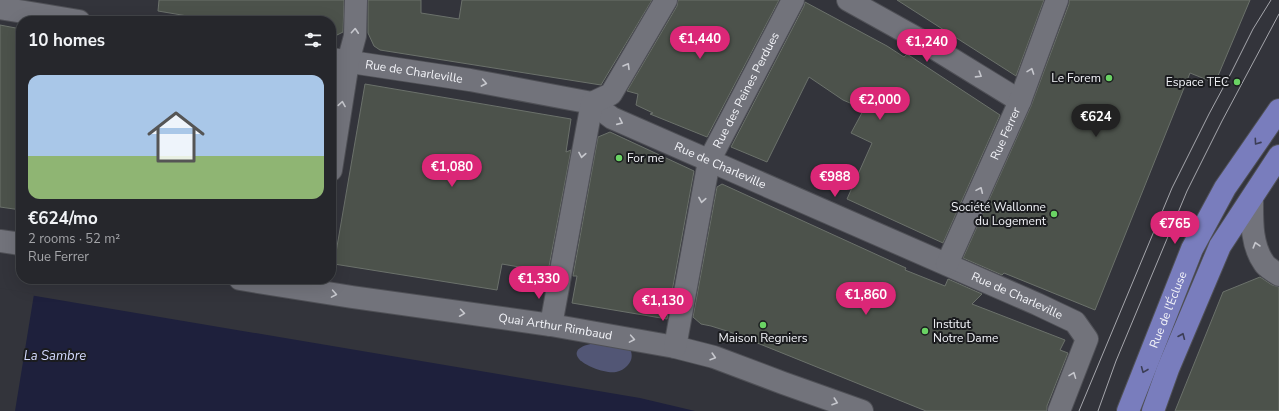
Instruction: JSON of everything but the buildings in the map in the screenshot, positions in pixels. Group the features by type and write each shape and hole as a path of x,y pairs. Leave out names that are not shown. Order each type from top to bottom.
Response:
{"main road":[{"name":"Rue de l'Écluse","path":"1128,411 1192,249 1225,188 1279,110"},
{"name":"Rue de l'Écluse","path":"1153,411 1168,369 1220,246 1279,156"}],"street":[{"path":"336,109 340,61 355,36 356,0"},
{"path":"551,325 592,103 611,94 666,0"},
{"name":"Rue des Peines Perdues","path":"675,347 709,161 792,0"},
{"path":"848,0 929,45 1020,101"},
{"name":"Rue Ferrer","path":"947,264 1020,101 1057,0"},
{"path":"0,8 47,8 67,16"},
{"name":"Rue de Charleville","path":"340,61 470,80 592,103 612,118 1038,304 1075,322 1087,339 1059,411"},
{"path":"1252,199 1252,230 1257,249 1264,264 1279,275"},
{"path":"0,241 16,243"},
{"name":"Quai Arthur Rimbaud","path":"299,284 311,285 352,297 551,325 675,347 714,357 862,411"}],"shaded area":[{"path":"595,343 630,349 632,356 630,362 618,372 607,372 596,369 582,362 577,355 579,349"}],"water":[{"name":"La Sambre","path":"0,290 640,398 695,411 0,411"}],"pier":[{"path":"0,288 34,294 15,411 0,411"}],"tram line":[{"path":"1079,411 1172,188 1253,29 1271,0"},
{"path":"1098,411 1116,361 1187,191 1222,121 1279,14"}],"place":[{"name":"Le Forem","path":"1109,78"},
{"name":"Espace TEC","path":"1237,82"},
{"name":"For me","path":"619,158"},
{"name":"Société Wallonne du Logement","path":"1054,214"},
{"name":"Maison Regniers","path":"763,325"},
{"name":"Institut Notre Dame","path":"925,331"}]}
